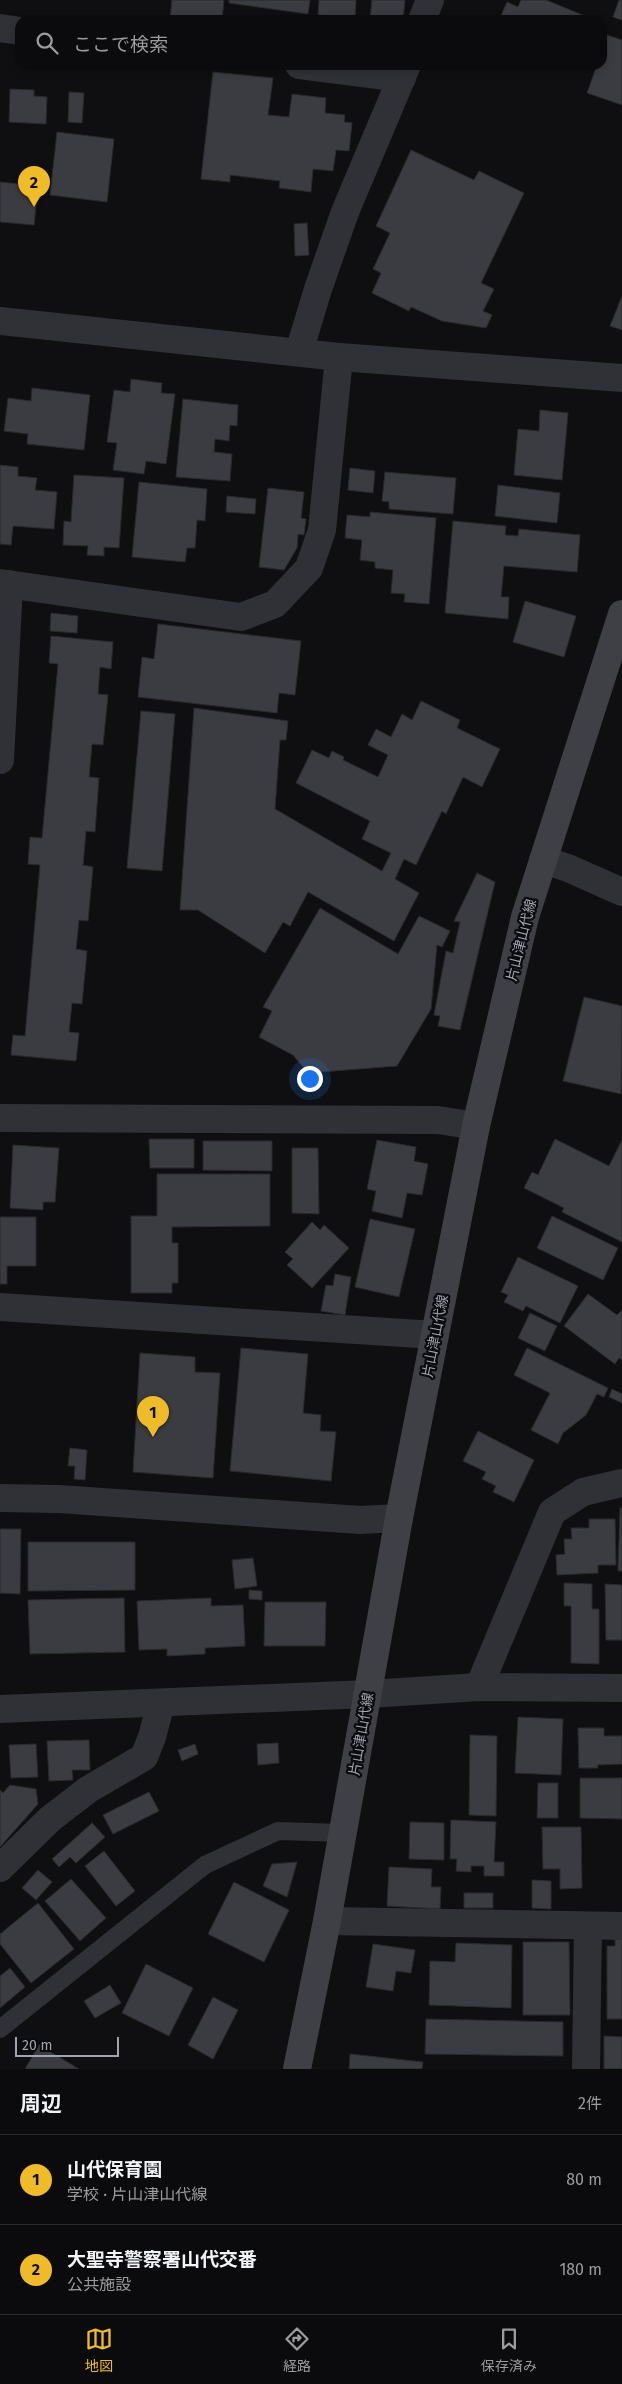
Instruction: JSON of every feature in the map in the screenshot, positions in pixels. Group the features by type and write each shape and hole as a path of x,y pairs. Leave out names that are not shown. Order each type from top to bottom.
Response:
{"main road":[{"name":"片山津山代線","path":"298,2069 327,1921 399,1518 476,1126 525,917 622,614"}],"street":[{"path":"424,15 430,0"},
{"path":"0,28 15,30"},
{"path":"299,352 318,289 345,212 404,71 386,70"},
{"path":"0,321 339,357 622,378"},
{"path":"0,760 4,583 241,617 275,604 309,568 322,530 339,357"},
{"path":"543,860 568,868 622,892"},
{"path":"0,1118 438,1120 476,1126"},
{"path":"0,1307 435,1335"},
{"path":"478,1687 552,1512 583,1492 622,1483"},
{"path":"0,1498 78,1501 360,1520 399,1518"},
{"path":"0,1709 368,1694 478,1687 622,1688"},
{"path":"0,1868 50,1819 89,1790 144,1757 152,1738 161,1703"},
{"path":"327,1921 588,1927 622,1926"},
{"path":"586,2069 588,1927"}],"lane":[{"path":"0,2029 205,1865 278,1831 318,1830 343,1833"}],"building":[{"path":"172,0 224,0 222,15 170,15"},
{"path":"229,0 310,0 308,14 229,3"},
{"path":"319,0 356,0 355,15 318,15"},
{"path":"372,0 405,0 404,15 370,15"},
{"path":"521,0 546,0 583,15 501,15 507,2 518,7"},
{"path":"619,0 622,0 622,20 613,17"},
{"path":"607,35 622,40 622,105 587,93 595,70 607,70"},
{"path":"213,72 273,78 268,115 289,117 292,94 326,98 325,113 345,115 344,122 352,123 349,151 336,150 333,171 313,169 311,192 279,188 280,181 230,175 230,182 201,179"},
{"path":"10,89 34,90 34,96 47,97 46,124 9,122"},
{"path":"69,92 84,93 82,123 68,122"},
{"path":"57,132 114,139 107,202 50,195"},
{"path":"411,150 474,180 479,171 524,193 481,283 494,289 483,311 492,315 486,328 442,321 411,307 409,311 372,293 381,273 373,269 390,233 376,226"},
{"path":"0,182 38,186 34,225 0,222"},
{"path":"307,223 309,255 295,256 294,224"},
{"path":"622,296 622,330 610,326"},
{"path":"131,379 162,383 161,393 175,394 166,464 146,461 144,474 113,470 117,443 107,442 114,390 130,392"},
{"path":"32,388 90,395 84,450 27,444 28,434 4,431 8,398 31,401"},
{"path":"183,399 238,405 237,426 230,425 229,441 215,439 214,452 232,454 230,481 176,477"},
{"path":"540,410 568,413 562,480 514,475 518,429 539,431"},
{"path":"0,465 18,467 18,476 37,478 35,490 57,492 54,529 13,526 11,545 0,544"},
{"path":"350,468 375,471 373,493 348,490"},
{"path":"385,472 456,478 453,514 389,509 389,502 382,501"},
{"path":"74,475 124,478 119,548 104,547 104,556 87,555 88,546 63,545 64,521 71,522"},
{"path":"139,482 207,489 205,521 197,520 195,548 187,548 185,562 132,557"},
{"path":"498,485 560,493 557,523 495,516"},
{"path":"268,488 304,492 301,518 306,519 304,535 298,534 297,548 284,570 259,567"},
{"path":"227,496 256,499 255,514 226,512"},
{"path":"370,512 436,518 429,604 404,602 405,594 391,593 393,570 375,568 375,562 360,560 362,540 345,538 347,515 370,517"},
{"path":"453,521 506,526 505,535 518,536 519,529 580,535 577,572 504,566 501,597 509,597 508,619 445,613"},
{"path":"525,601 576,616 564,657 513,642"},
{"path":"51,613 78,616 77,633 50,631"},
{"path":"158,624 301,641 295,695 279,693 277,713 138,697 142,657 154,659"},
{"path":"51,636 113,642 111,669 100,667 98,694 108,695 103,745 92,744 89,777 99,778 95,832 86,831 83,865 93,867 88,921 79,920 76,949 87,951 82,1004 72,1003 69,1032 79,1033 76,1061 11,1055 13,1035 25,1036 40,865 28,864 30,837 42,838 58,664 49,663"},
{"path":"421,701 460,720 457,728 500,749 482,787 463,777 446,814 442,811 416,865 404,859 395,879 419,893 394,941 308,892 290,926 283,922 265,953 198,910 180,910 194,708 288,721 286,740 280,740 275,809 382,871 391,853 362,839 370,821 296,783 312,750 329,758 332,751 344,757 343,760 378,777 388,755 368,745 376,729 391,737 402,714 412,720"},
{"path":"141,711 175,714 162,871 127,868"},
{"path":"477,873 495,882 460,1030 438,1026 440,1016 434,1015 446,951 453,953 460,922 454,921"},
{"path":"320,908 398,954 419,916 450,931 442,947 437,945 431,1009 397,1066 308,1073 293,1055 259,1037 272,1011 263,1007"},
{"path":"584,997 622,1006 621,1094 563,1081"},
{"path":"149,1139 194,1139 194,1168 150,1168"},
{"path":"555,1139 609,1166 622,1140 622,1242 562,1212 564,1208 524,1188 532,1172 538,1175"},
{"path":"377,1140 416,1147 414,1161 428,1164 422,1195 407,1193 402,1218 372,1211 376,1191 367,1189"},
{"path":"203,1141 272,1141 272,1171 203,1170"},
{"path":"13,1145 59,1148 55,1202 43,1202 43,1210 10,1208"},
{"path":"292,1148 318,1148 319,1214 292,1213"},
{"path":"157,1174 270,1174 270,1226 172,1227 172,1243 178,1243 178,1283 172,1283 172,1293 131,1293 131,1216 157,1216"},
{"path":"552,1216 618,1248 603,1280 537,1248"},
{"path":"0,1217 36,1217 36,1266 7,1266 7,1284 0,1284"},
{"path":"370,1219 415,1229 399,1297 355,1287"},
{"path":"312,1222 320,1230 324,1225 349,1248 312,1288 287,1265 293,1259 285,1252"},
{"path":"518,1257 578,1286 560,1323 526,1306 523,1311 504,1302 508,1295 501,1292"},
{"path":"335,1274 351,1277 345,1315 321,1311 326,1285 333,1286"},
{"path":"588,1294 617,1315 622,1310 622,1360 619,1358 615,1364 564,1326"},
{"path":"530,1313 557,1326 545,1351 518,1338"},
{"path":"241,1348 308,1354 303,1413 321,1415 320,1431 336,1432 331,1481 230,1471"},
{"path":"527,1348 608,1388 604,1397 597,1394 586,1415 563,1433 558,1444 531,1430 550,1393 514,1375"},
{"path":"140,1353 195,1357 195,1372 220,1373 213,1478 133,1472"},
{"path":"612,1389 622,1394 622,1403 609,1397"},
{"path":"478,1431 534,1460 514,1502 493,1492 496,1486 482,1479 486,1472 463,1461"},
{"path":"70,1448 87,1450 85,1480 74,1479 75,1466 68,1466"},
{"path":"620,1508 622,1508 622,1571 618,1571"},
{"path":"589,1519 615,1519 616,1565 598,1565 598,1573 557,1575 556,1555 565,1554 564,1539 572,1539 571,1528 589,1528"},
{"path":"0,1529 21,1529 20,1594 0,1593"},
{"path":"28,1542 135,1542 135,1590 28,1591"},
{"path":"253,1558 257,1586 235,1589 232,1560"},
{"path":"564,1583 592,1584 592,1609 599,1609 599,1664 571,1663 571,1606 564,1606"},
{"path":"605,1584 622,1585 622,1640 606,1640"},
{"path":"249,1590 262,1591 262,1600 249,1599"},
{"path":"124,1598 125,1652 30,1654 28,1600"},
{"path":"211,1598 211,1606 243,1605 245,1646 205,1648 205,1654 167,1656 167,1649 139,1650 137,1601"},
{"path":"265,1602 326,1602 325,1646 264,1646"},
{"path":"518,1717 563,1719 561,1775 515,1773"},
{"path":"578,1728 604,1728 604,1736 622,1736 622,1764 597,1765 598,1768 579,1768"},
{"path":"470,1735 497,1736 496,1816 469,1815"},
{"path":"89,1740 90,1770 72,1770 73,1780 49,1781 47,1741"},
{"path":"278,1743 279,1763 258,1765 257,1744"},
{"path":"36,1744 38,1777 11,1778 9,1745"},
{"path":"195,1744 198,1754 182,1761 178,1750"},
{"path":"580,1778 622,1778 622,1819 580,1818"},
{"path":"538,1783 558,1783 558,1818 537,1818"},
{"path":"10,1785 36,1789 38,1804 0,1847 0,1790 3,1793"},
{"path":"149,1792 159,1811 113,1834 103,1815"},
{"path":"451,1820 496,1822 494,1862 504,1862 504,1876 484,1876 484,1866 471,1866 471,1872 456,1871 457,1859 450,1859"},
{"path":"410,1822 444,1823 444,1860 409,1859"},
{"path":"92,1823 105,1837 76,1863 70,1857 59,1867 52,1859"},
{"path":"542,1827 581,1827 582,1888 560,1889 560,1869 543,1869"},
{"path":"104,1851 135,1891 116,1906 85,1866"},
{"path":"297,1862 287,1897 263,1886 272,1864"},
{"path":"389,1867 432,1869 431,1887 441,1887 440,1909 387,1906"},
{"path":"38,1870 52,1882 36,1900 22,1888"},
{"path":"71,1879 106,1918 80,1941 45,1901"},
{"path":"532,1880 551,1881 551,1909 532,1908"},
{"path":"234,1882 289,1910 264,1962 208,1934"},
{"path":"464,1893 493,1893 493,1908 464,1908"},
{"path":"38,1903 74,1949 31,1983 0,1944 0,1934"},
{"path":"615,1938 622,1938 622,2019 607,2019 607,1946 615,1946"},
{"path":"523,1942 569,1942 570,2015 523,2015"},
{"path":"456,1943 512,1945 511,2008 429,2005 430,1961 455,1962"},
{"path":"373,1944 415,1950 411,1973 396,1971 393,1991 366,1987"},
{"path":"146,1964 193,1988 169,2036 122,2013"},
{"path":"10,1968 25,1987 0,2008 0,1976"},
{"path":"110,1985 121,2003 95,2018 84,2001"},
{"path":"213,1997 238,2010 213,2059 188,2045"},
{"path":"426,2019 563,2022 563,2056 425,2054"},
{"path":"604,2036 622,2037 622,2069 604,2069"},
{"path":"39,2045 79,2069 25,2069"},
{"path":"350,2054 423,2062 422,2069 349,2069"}],"place":[{"name":"大聖寺警察署山代交番","path":"34,207"},
{"name":"山代保育園","path":"153,1437"}]}
